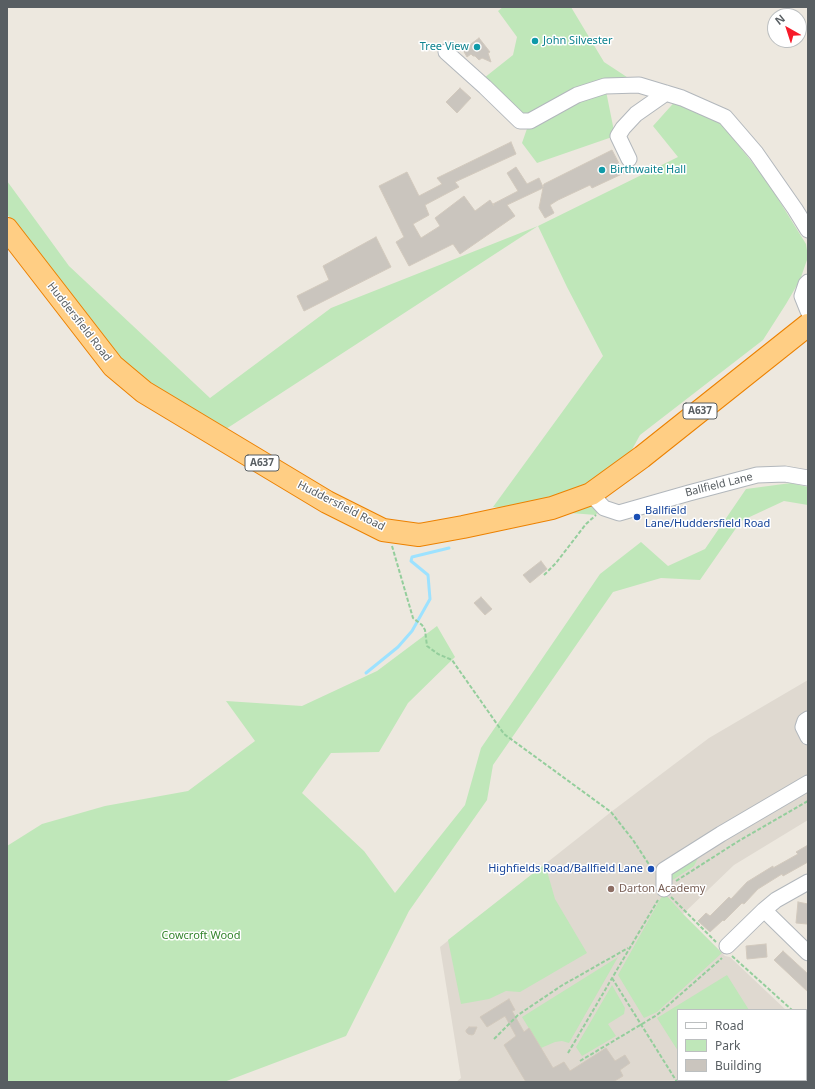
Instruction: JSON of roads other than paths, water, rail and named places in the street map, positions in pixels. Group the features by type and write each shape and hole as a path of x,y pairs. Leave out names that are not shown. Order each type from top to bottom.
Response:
{"highway":[{"name":"Huddersfield Road","path":"7,229 112,366 144,392 327,502 383,530 419,535 552,508 598,501 642,457 808,325"}],"street":[{"path":"446,52 520,121 530,120 577,95 604,86 639,84 682,98 725,117 756,153 808,230"},
{"path":"629,159 618,136 636,114 666,93"},
{"path":"808,282 802,296 808,311"},
{"name":"Ballfield Lane","path":"598,501 619,513 757,475 785,474 808,478"},
{"path":"808,719 804,721 803,727 808,737"},
{"path":"664,889 664,870 720,834 808,783"},
{"path":"727,946 776,900 808,882"},
{"path":"764,910 808,953"}],"waterway":[{"path":"366,673 398,647 412,631 430,599 428,575 411,561 412,557 449,548"}],"place":[{"name":"John Silvester","path":"535,41"},
{"name":"Tree View","path":"477,47"},
{"name":"Birthwaite Hall","path":"602,170"},
{"name":"Ballfield Lane/Huddersfield Road","path":"637,517"},
{"name":"Highfields Road/Ballfield Lane","path":"651,869"},
{"name":"Darton Academy","path":"611,889"}],"park label":[{"name":"Cowcroft Wood","path":"201,936"}]}
